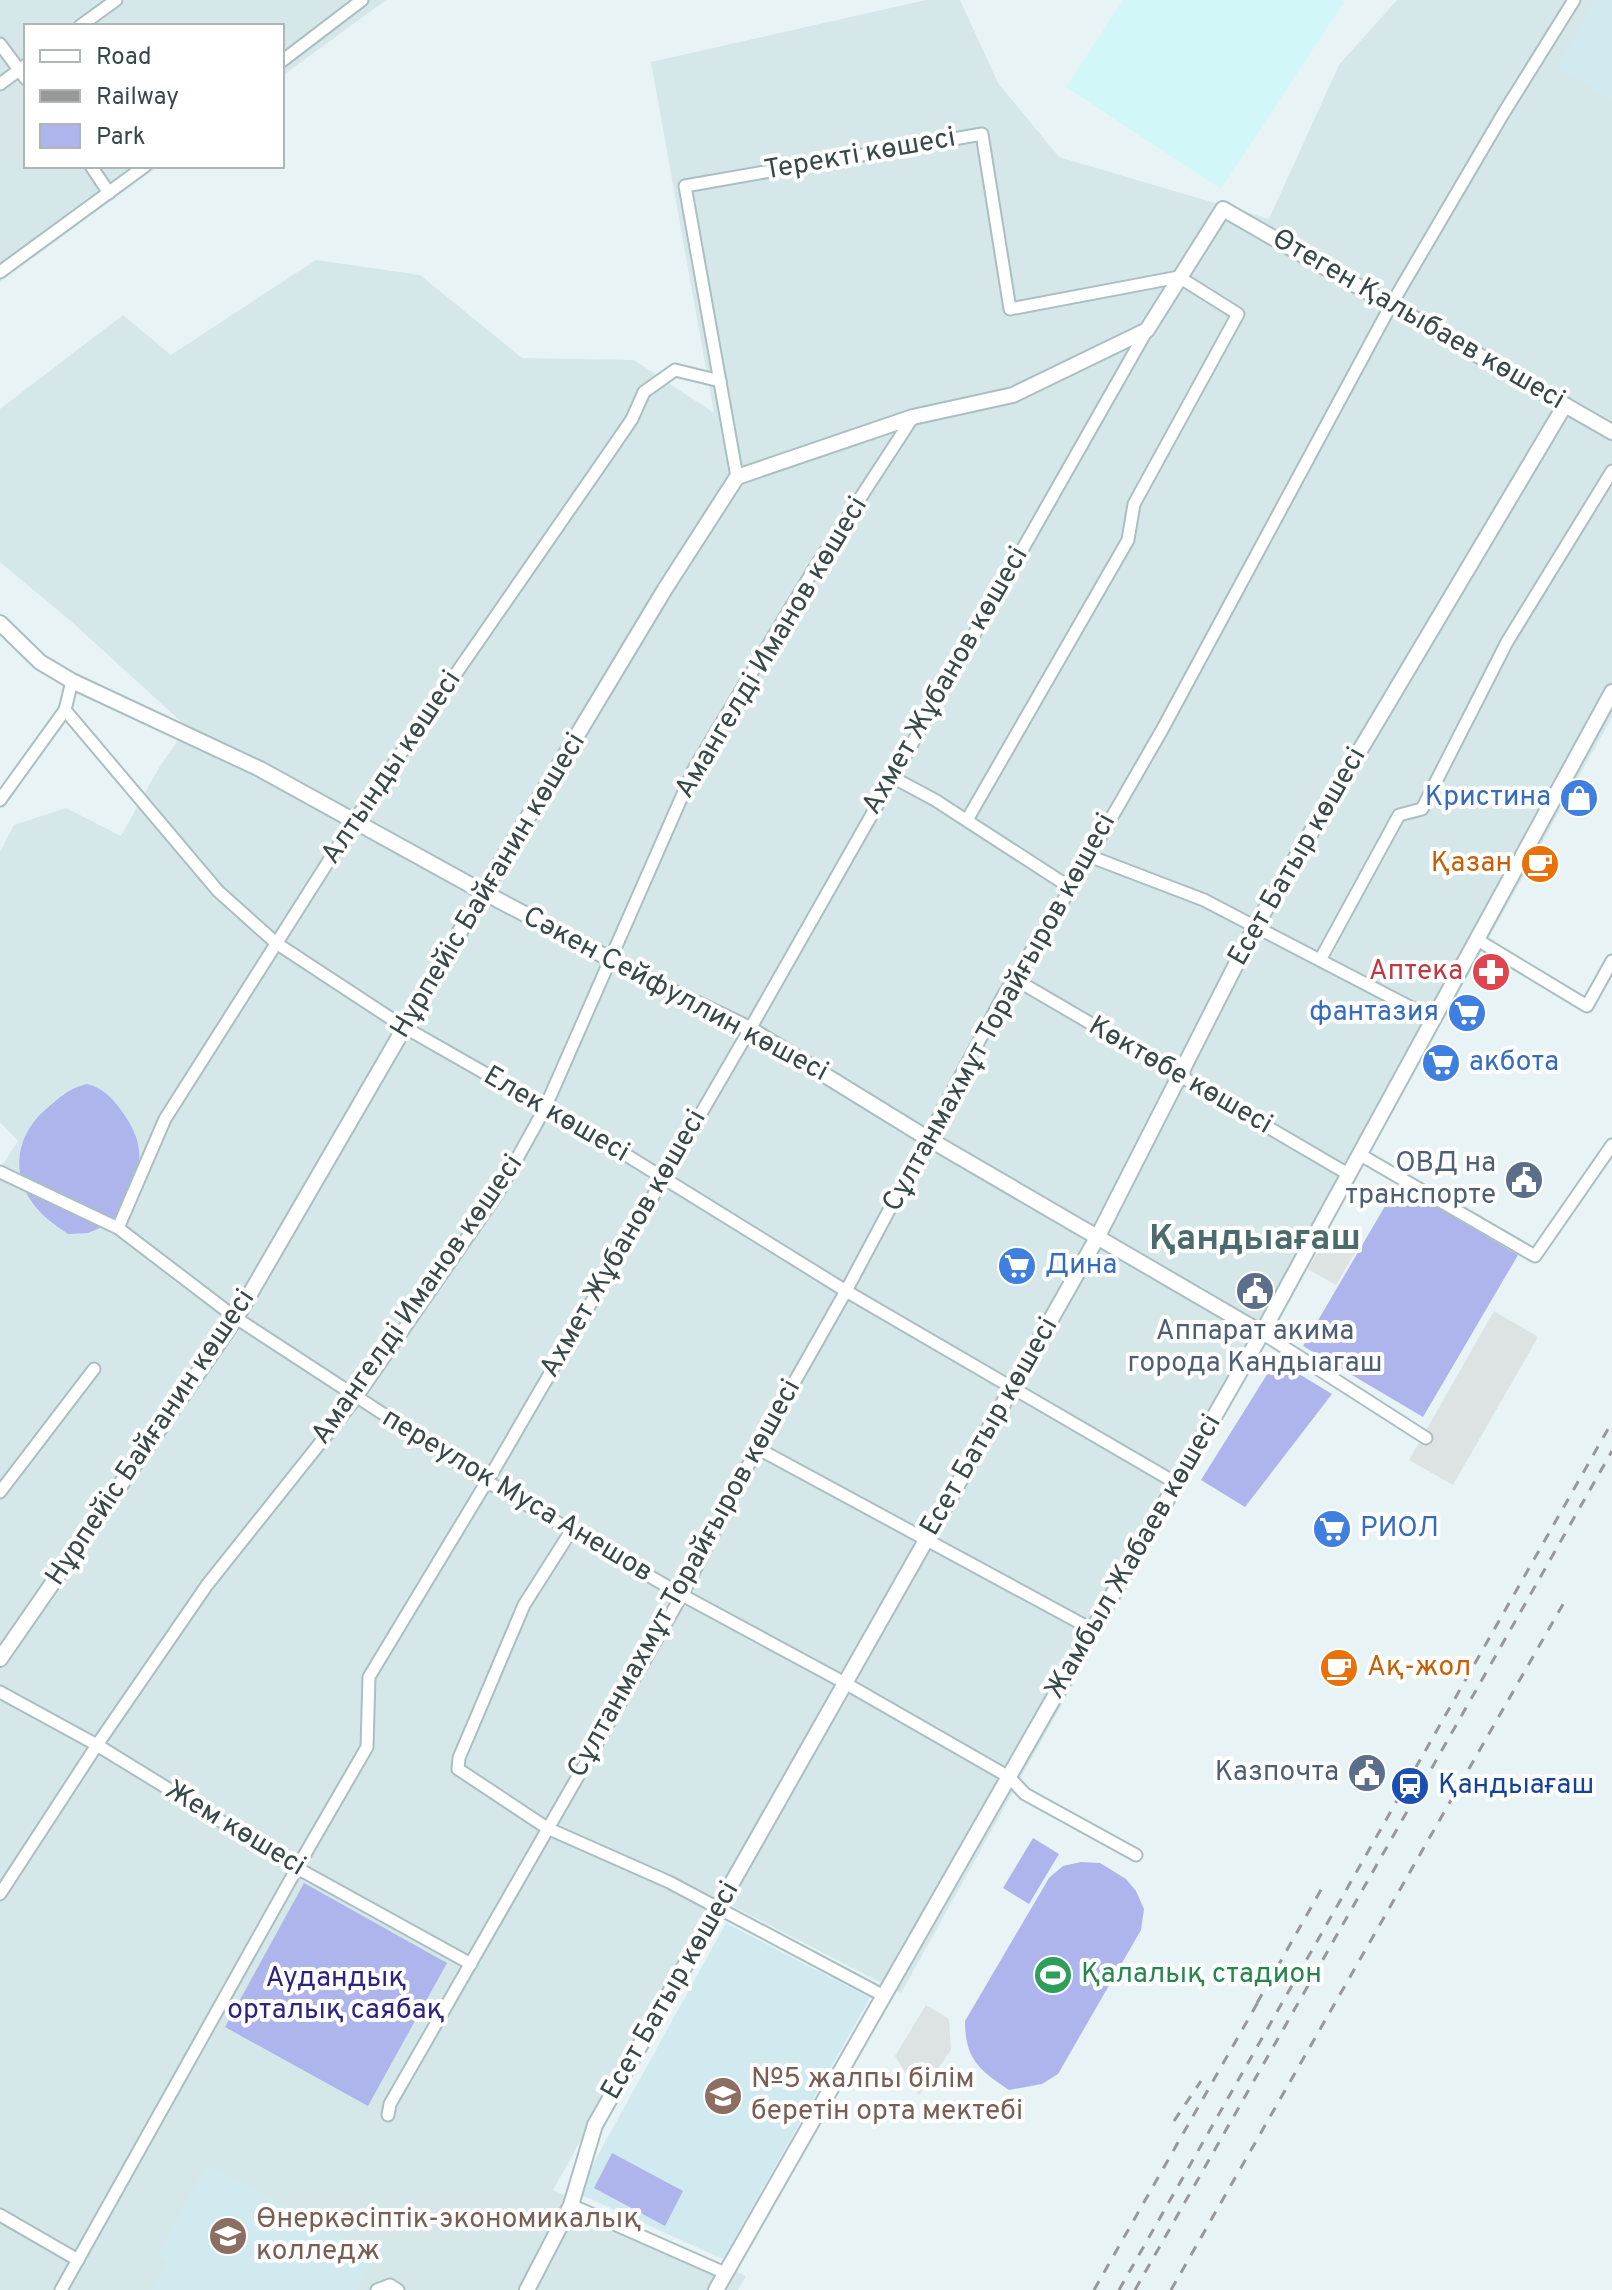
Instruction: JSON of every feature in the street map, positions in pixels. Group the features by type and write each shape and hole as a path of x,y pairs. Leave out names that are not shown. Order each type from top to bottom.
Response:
{"street":[{"path":"83,24 116,0"},
{"path":"284,59 362,0"},
{"name":"Сұлтанмахмұт Торайғыров көшесі","path":"388,2115 390,2104 682,1595 757,1448 846,1291 1013,978 1071,888 1162,730 1391,305 1574,0"},
{"path":"0,44 24,71 0,84"},
{"name":"Теректі көшесі","path":"737,477 685,186 982,134 1010,309 1179,277"},
{"path":"92,168 109,193"},
{"path":"0,272 142,168"},
{"name":"Өтеген Қалыбаев көшесі","path":"1223,209 1612,432"},
{"name":"Ахмет Жұбанов көшесі","path":"61,2290 367,1747 369,1677 750,1029 1147,330 1223,209"},
{"path":"967,820 1128,540 1134,504 1238,314 1179,277"},
{"path":"737,477 913,417 1013,395 1147,330"},
{"name":"Алтынды көшесі","path":"118,1228 165,1119 354,821 632,419 644,392 675,370 720,381"},
{"name":"Есет Батыр көшесі","path":"527,2290 571,2205 595,2125 1097,1238 1255,927 1565,405"},
{"name":"Амангелді Иманов көшесі","path":"0,1894 207,1585 356,1398 498,1193 545,1108 694,769 814,569 913,417"},
{"path":"1320,960 1399,815 1422,809 1507,642 1612,471"},
{"name":"Нұрпейіс Байғанин көшесі","path":"0,1659 236,1318 483,892 665,589 737,477"},
{"name":"Сәкен Сейфуллин көшесі","path":"0,623 40,662 72,681 260,769 483,892 750,1029 927,1138 1262,1333"},
{"path":"0,800 65,710 72,681"},
{"name":"Жамбыл Жабаев көшесі","path":"716,2290 1262,1333 1476,939 1606,716 1612,692"},
{"name":"Елек көшесі","path":"65,710 218,891 276,943 404,1027 662,1176 846,1291 1176,1483"},
{"path":"892,777 967,820 1071,888"},
{"path":"1089,856 1204,900 1433,1019"},
{"path":"1476,939 1587,1006 1612,961"},
{"name":"Көктөбе көшесі","path":"1013,978 1348,1174"},
{"path":"1359,1154 1535,1256 1612,1145"},
{"name":"переулок Муса Анешов","path":"0,1172 118,1228 236,1318 486,1481 682,1595 1009,1777 1025,1794 1136,1855"},
{"path":"1262,1333 1426,1438"},
{"path":"0,1492 94,1369"},
{"path":"757,1448 1093,1630"},
{"path":"571,1531 524,1605 459,1758 458,1769 547,1828 669,1882 884,1996"},
{"name":"Жем көшесі","path":"0,1692 97,1745 297,1868 471,1964"},
{"path":"571,2205 725,2273"},
{"path":"0,2215 78,2260"},
{"path":"377,2290 390,2285 398,2290"}],"shaded area":[{"path":"0,0 386,0 284,75 284,24 24,24 24,168 156,168 0,282"},
{"path":"926,0 960,0 998,83 1059,157 1269,219 1339,65 1397,0 1612,0 1612,717 901,1993 717,1898 553,2190 746,2276 738,2290 0,2290 0,1169 18,1141 0,1122 0,852 14,825 66,808 121,836 160,766 187,727 73,623 0,562 0,409 123,315 171,355 316,260 420,275 522,358 634,360 714,413 651,62"},
{"path":"1123,0 1344,2 1221,189 1066,87"},
{"path":"1594,0 1612,0 1612,100 1557,67"},
{"path":"1332,1228 1360,1244 1336,1285 1308,1269"},
{"path":"1494,1311 1538,1337 1453,1485 1409,1460"},
{"name":"№5 жалпы білім беретін орта мектебі","path":"726,1923 870,1998 723,2259 577,2193"},
{"path":"926,2005 949,2019 951,2050 919,2095 895,2056"},
{"name":"Өнеркәсіптік-экономикалық колледж","path":"206,2165 375,2254 356,2290 151,2290 166,2262 157,2257"}],"green space":[{"path":"87,1084 98,1088 121,1110 137,1140 138,1165 117,1221 88,1233 68,1234 46,1218 32,1202 20,1175 19,1161 26,1134 34,1122 64,1094"},
{"path":"1398,1184 1518,1255 1423,1417 1303,1346"},
{"path":"1276,1360 1332,1394 1245,1507 1201,1480"},
{"path":"1033,1838 1059,1854 1029,1904 1003,1888"},
{"name":"Қалалық стадион","path":"1081,1862 1100,1863 1126,1879 1136,1891 1144,1909 1141,1930 1058,2074 1042,2084 1009,2090 976,2062 968,2045 965,2021 1049,1878 1063,1866"},
{"name":"Аудандық орталық саябақ","path":"304,1883 447,1963 368,2106 225,2027"},
{"path":"612,2153 683,2191 665,2226 594,2188"}],"railway":[{"path":"1119,2290 1612,1422"},
{"path":"1135,2290 1612,1451"},
{"path":"1171,2290 1566,1599"},
{"path":"1257,2003 1322,1888"},
{"path":"1094,2290 1262,1995"},
{"path":"1174,2121 1201,2081"}],"place":[{"name":"Кристина","path":"1579,798"},
{"name":"Қазан","path":"1540,864"},
{"name":"Аптека","path":"1491,972"},
{"name":"фантазия","path":"1467,1013"},
{"name":"акбота","path":"1441,1063"},
{"name":"ОВД на транспорте","path":"1524,1180"},
{"name":"Дина","path":"1017,1266"},
{"name":"Аппарат акима города Кандыагаш","path":"1255,1291"},
{"name":"РИОЛ","path":"1332,1529"},
{"name":"Ақ-жол","path":"1339,1668"},
{"name":"Казпочта","path":"1367,1773"},
{"name":"Қандыағаш","path":"1410,1786"},
{"name":"Қалалық стадион","path":"1053,1975"},
{"name":"№5 жалпы білім беретін орта мектебі","path":"723,2096"},
{"name":"Өнеркәсіптік-экономикалық колледж","path":"228,2236"}],"district":[{"name":"Қандыағаш","path":"1255,1240"}]}
